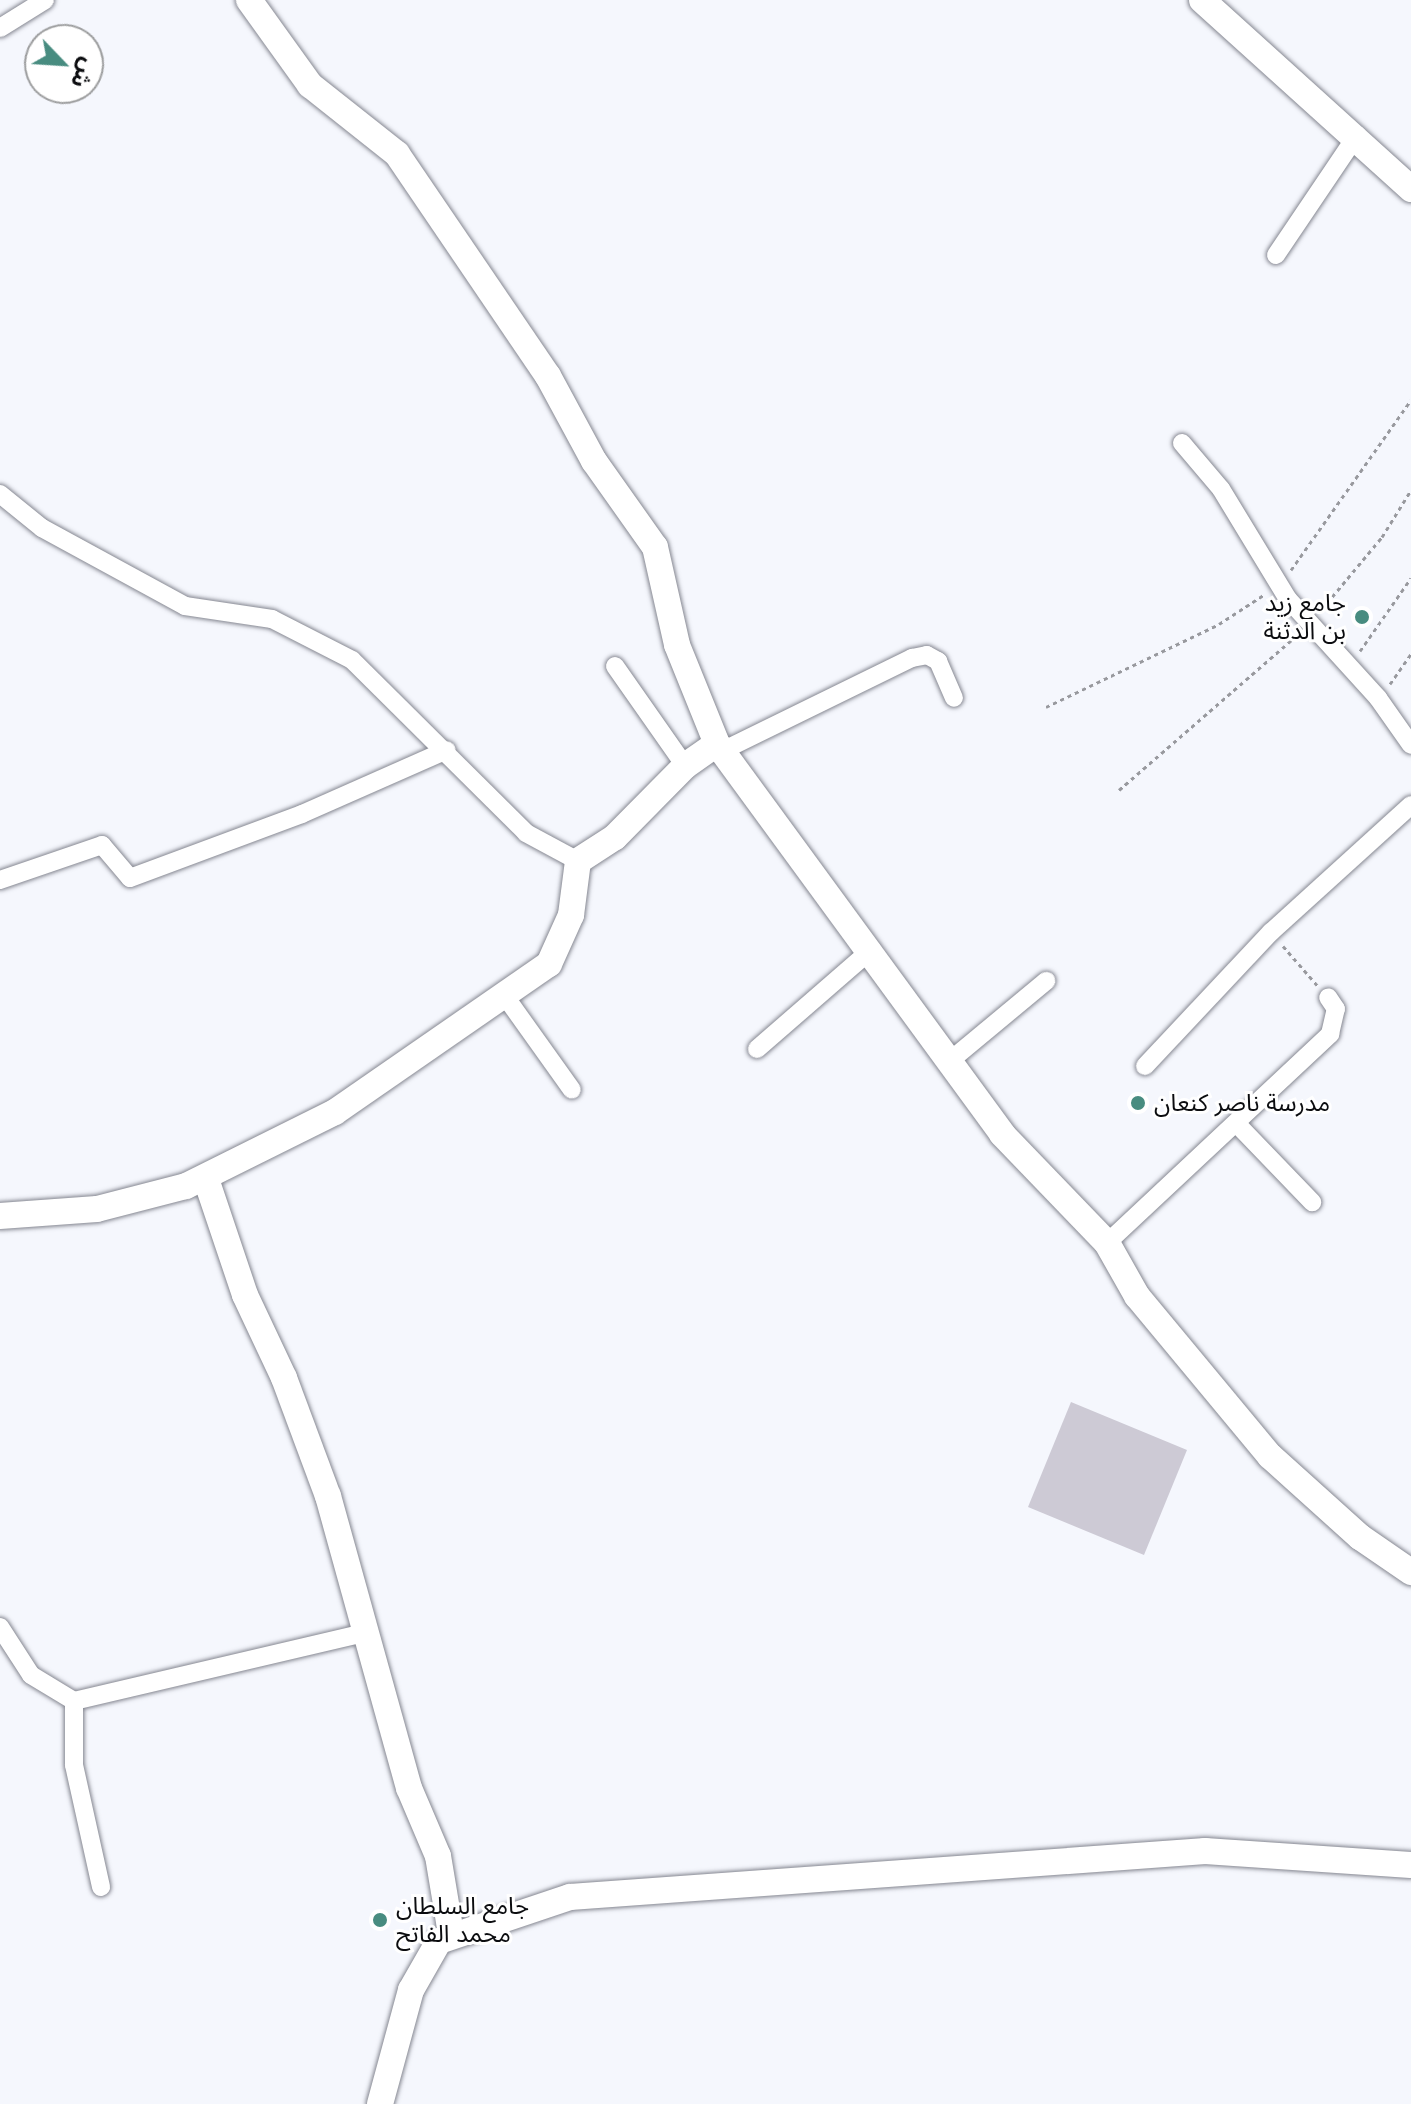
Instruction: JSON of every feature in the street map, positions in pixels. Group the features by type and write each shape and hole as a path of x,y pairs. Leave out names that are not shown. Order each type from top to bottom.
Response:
{"street":[{"path":"0,28 45,0"},
{"path":"249,0 310,85 397,154 548,376 594,461 646,530 662,564 677,645 720,748 872,949 1002,1134 1107,1243 1137,1296 1270,1456 1360,1537 1411,1572"},
{"path":"1202,0 1254,51 1357,135 1411,189"},
{"path":"1276,255 1357,135"},
{"path":"1182,443 1221,489 1279,585 1378,698 1411,745"},
{"path":"0,494 53,535 185,606 272,619 327,644 371,676 526,833 578,861"},
{"path":"0,1216 97,1209 206,1179 335,1112 536,976 558,951 571,915 578,861 615,837 685,766 912,658 927,655 938,661 954,698"},
{"path":"615,666 685,766"},
{"path":"0,880 102,845 130,878 302,814 447,750"},
{"path":"1145,1066 1271,932 1411,805"},
{"path":"757,1049 872,949"},
{"path":"951,1060 1046,981"},
{"path":"505,996 572,1090"},
{"path":"1107,1243 1330,1034 1336,1009 1328,997"},
{"path":"1236,1123 1312,1202"},
{"path":"206,1179 245,1295 284,1378 328,1496 409,1788 438,1856 451,1934"},
{"path":"0,1627 31,1675 74,1701 364,1633"},
{"path":"74,1701 74,1765 101,1887"},
{"path":"380,2104 420,1967 439,1941 451,1934 598,1892 1205,1851 1411,1865"}],"path":[{"path":"1046,707 1219,624 1279,585 1411,400"},
{"path":"1119,790 1310,622 1382,537 1411,490"},
{"path":"1347,666 1411,578"},
{"path":"1378,698 1411,654"},
{"path":"1271,932 1328,997"}],"building":[{"path":"1071,1402 1187,1450 1144,1555 1028,1507"}],"place":[{"name":"جامع زيد بن الدثنة","path":"1362,617"},
{"name":"مدرسة ناصر كنعان","path":"1138,1103"},
{"name":"جامع السلطان محمد الفاتح","path":"380,1920"}]}
